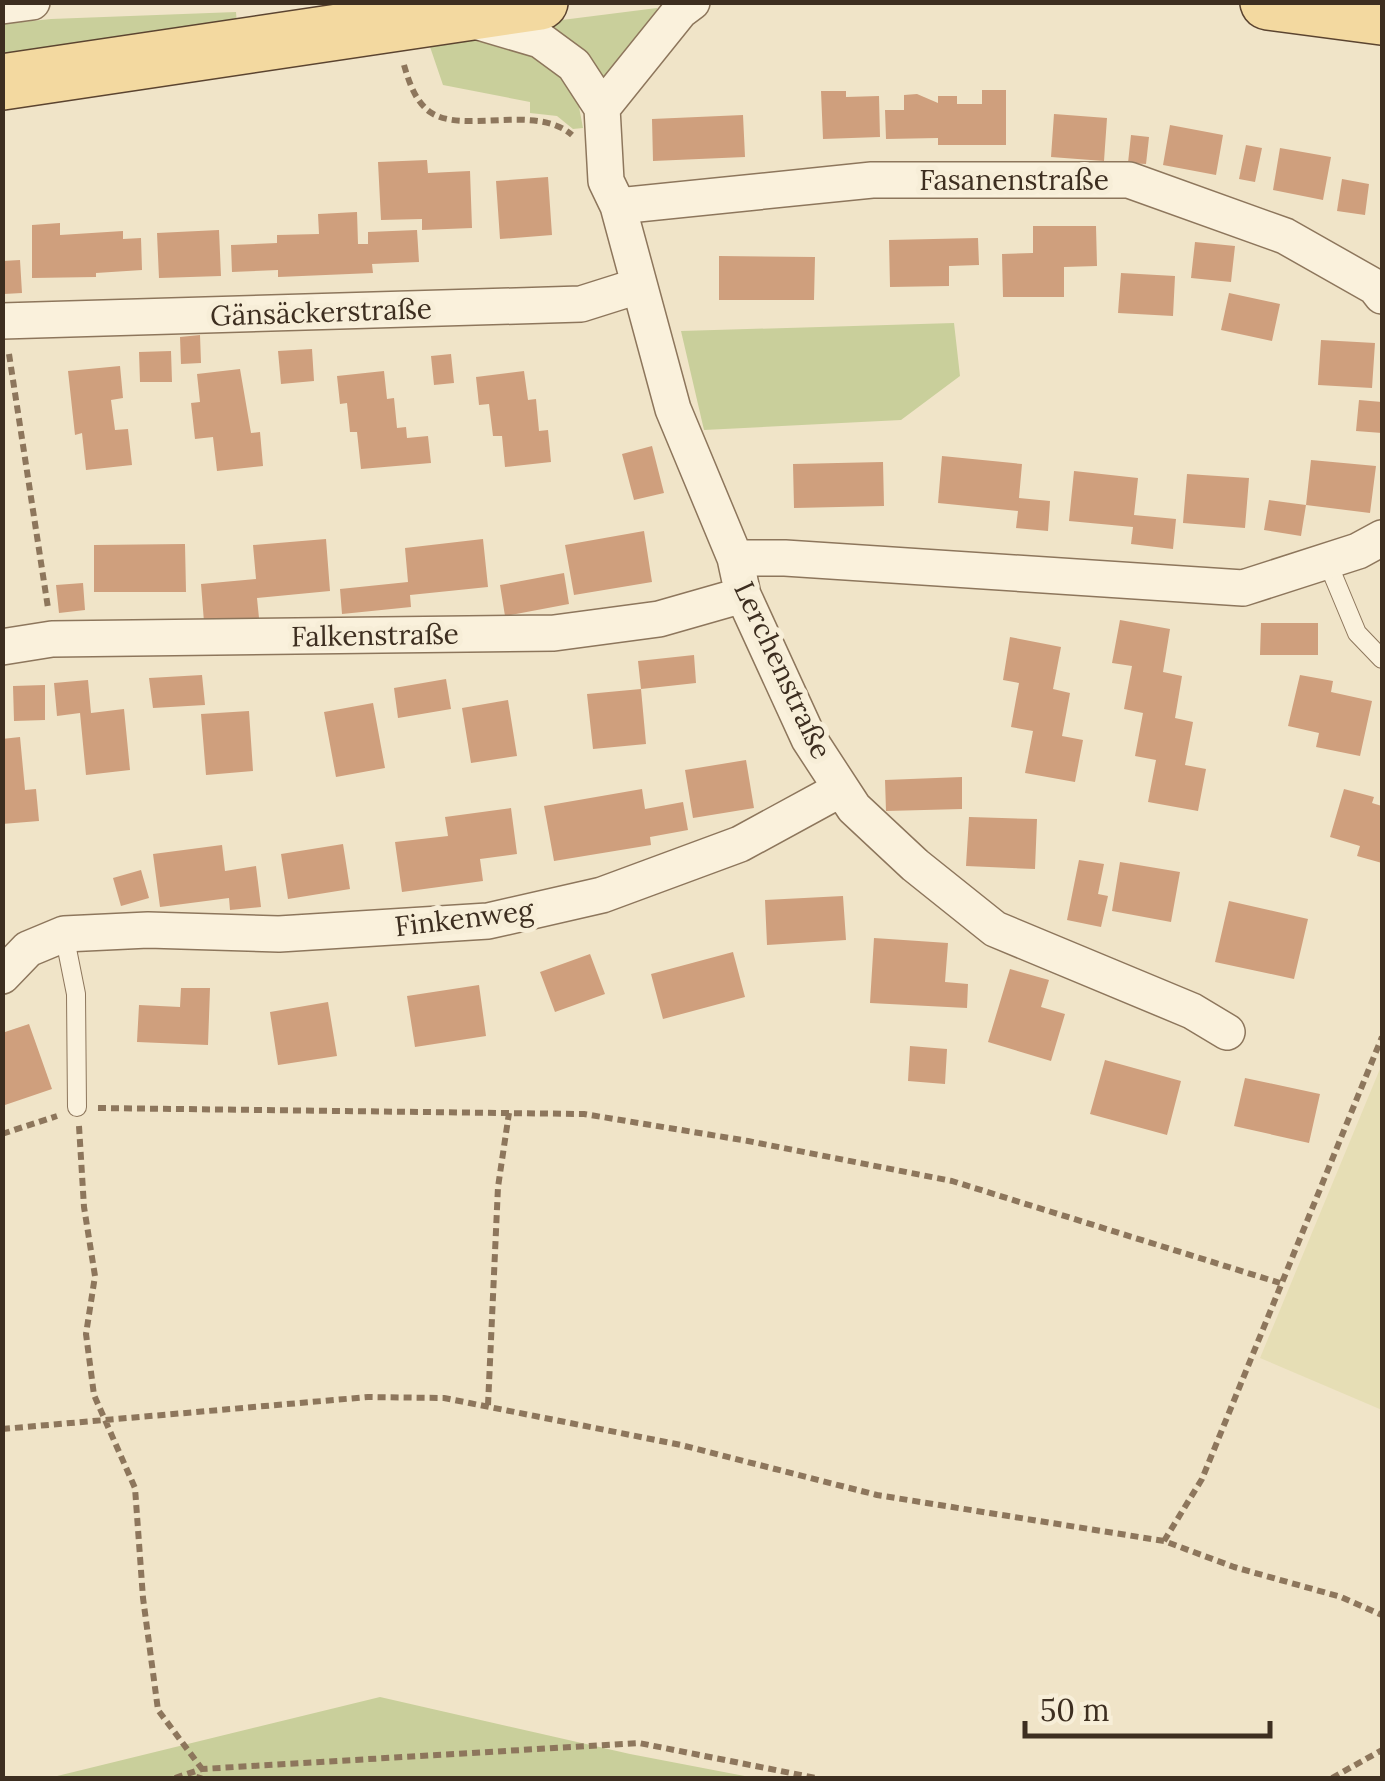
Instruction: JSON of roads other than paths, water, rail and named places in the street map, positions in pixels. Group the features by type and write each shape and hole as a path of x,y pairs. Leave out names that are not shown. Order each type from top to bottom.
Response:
{"main road":[{"path":"1268,2 1382,17"},
{"path":"2,82 524,3"}],"street":[{"path":"2,6 32,2"},
{"path":"602,124 680,11 692,2"},
{"name":"Lerchenstraße","path":"441,17 480,20 540,40 574,66 602,124 606,181 618,206 673,409 735,558 743,595 809,739 854,808 915,865 994,928 1192,1011 1228,1032"},
{"name":"Fasanenstraße","path":"618,206 872,180 1129,180 1284,236 1375,287 1382,296"},
{"name":"Gänsäckerstraße","path":"3,321 582,304 638,286"},
{"path":"735,558 1242,588 1358,551 1382,538"},
{"name":"Falkenstraße","path":"2,647 52,639 554,633 659,619 743,595"},
{"name":"Finkenweg","path":"2,976 28,948 64,934 148,930 279,934 488,920 602,895 740,844 841,789"}],"lane":[{"path":"1327,560 1357,633 1382,659"},
{"path":"64,934 76,994 78,1108"}]}
